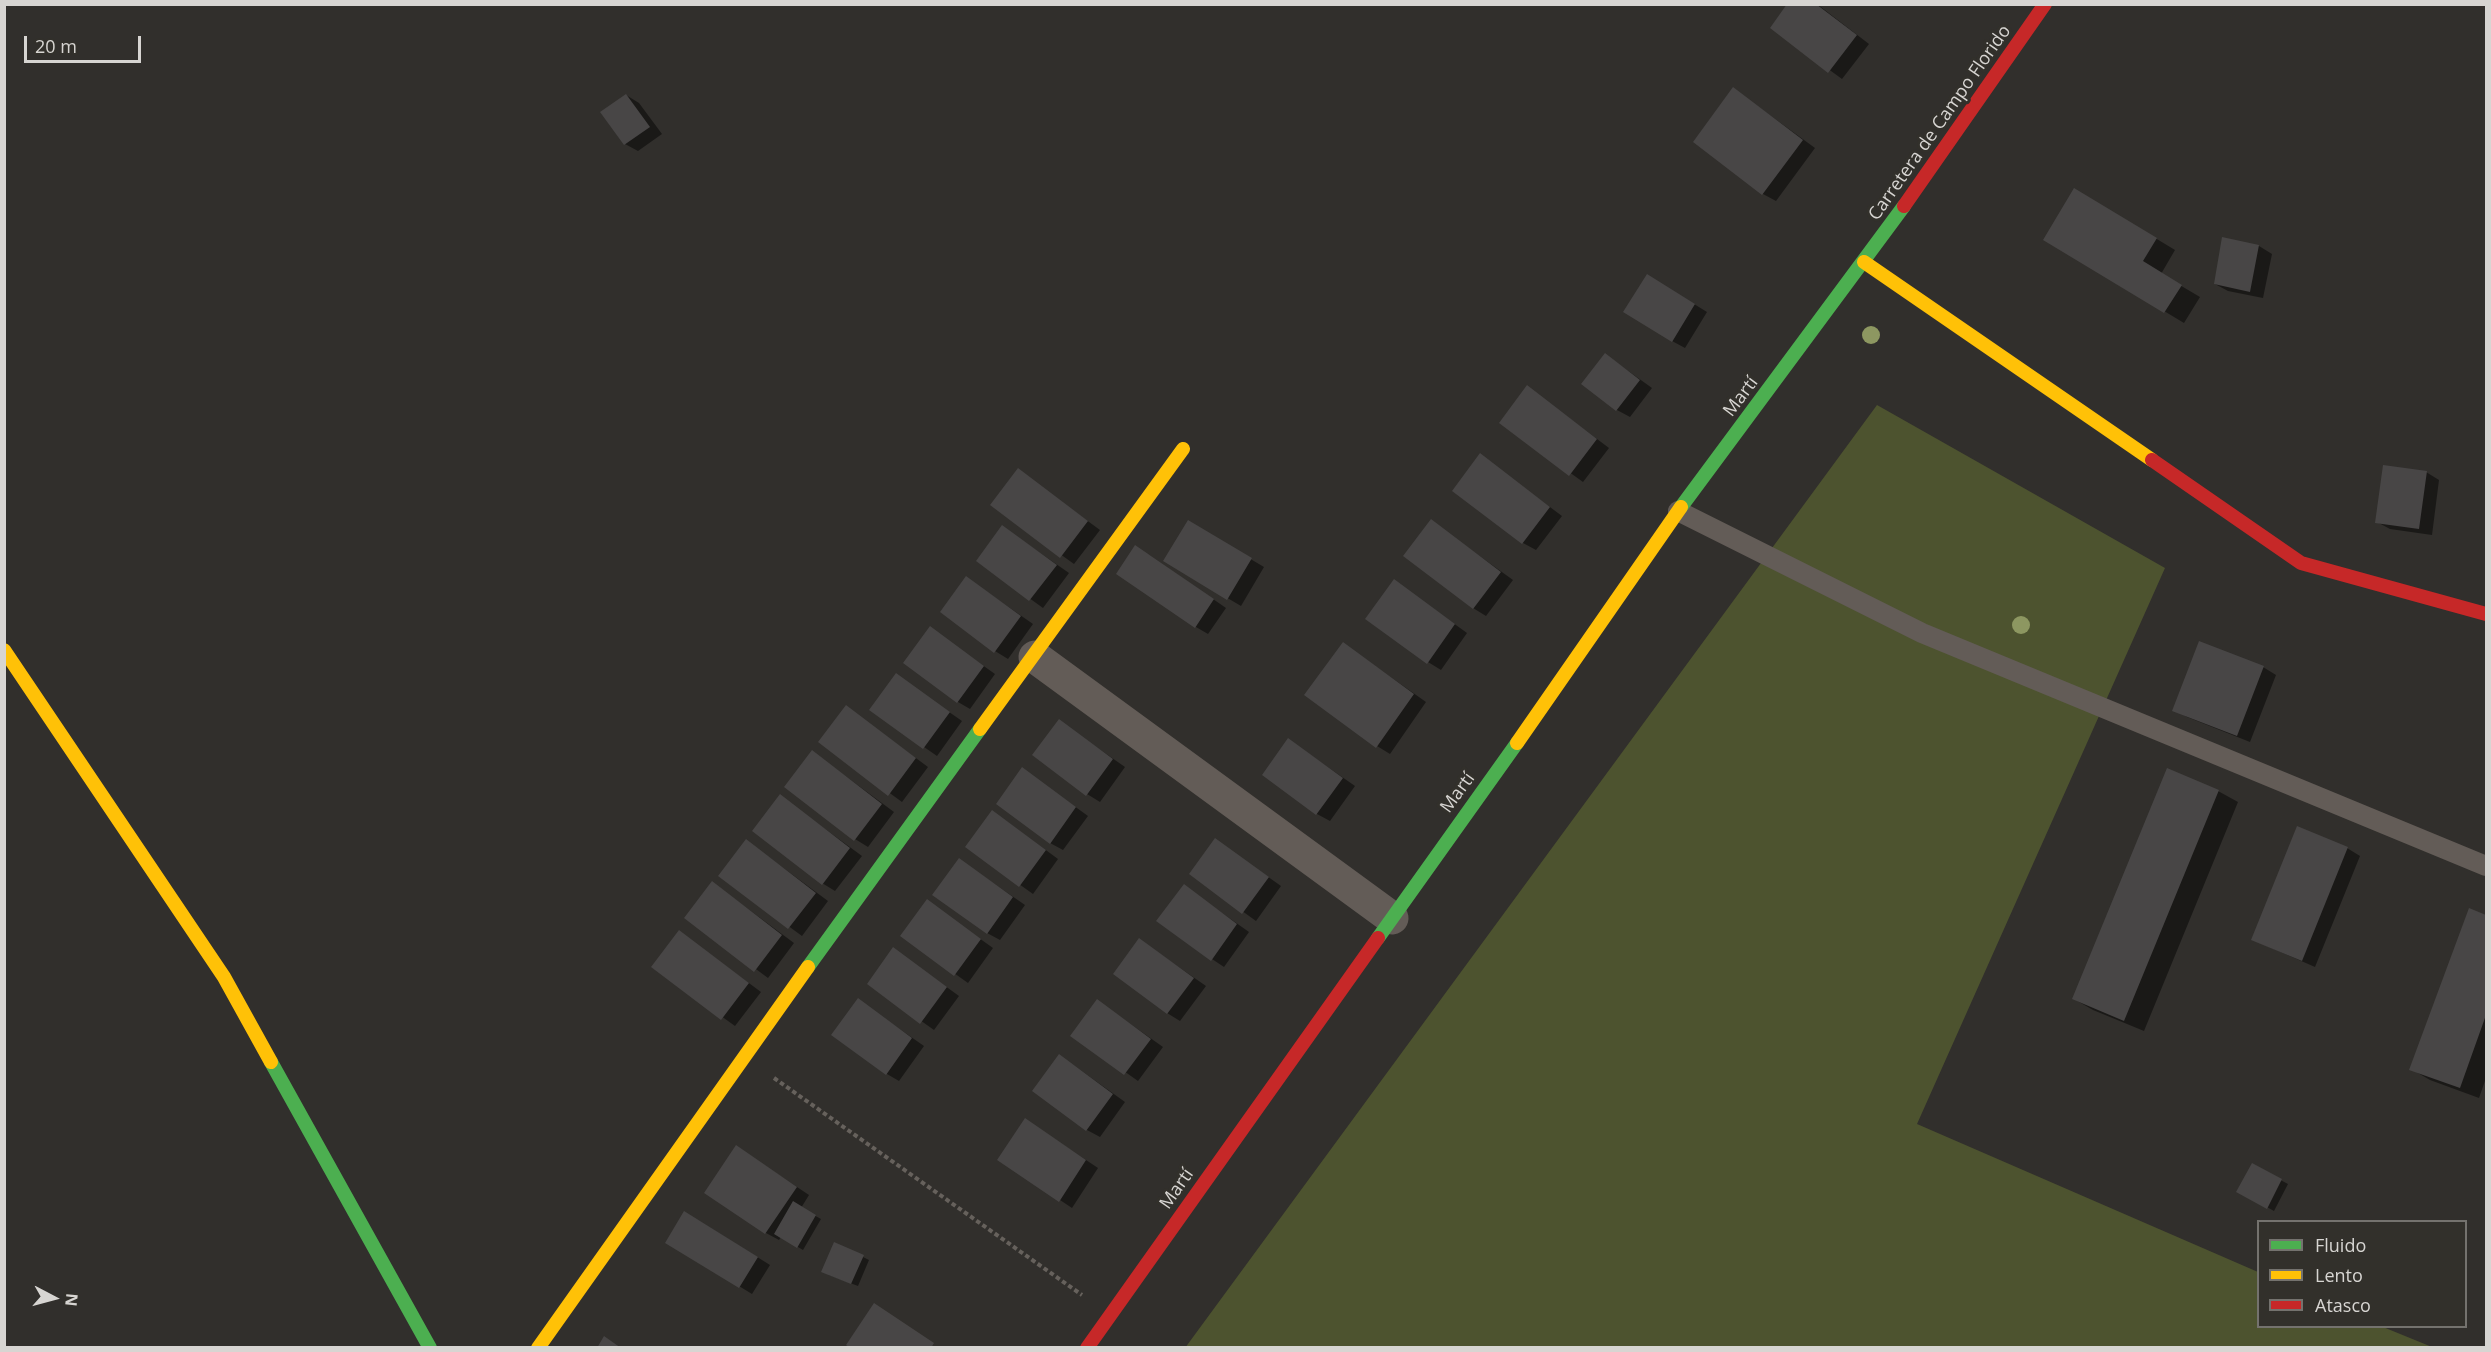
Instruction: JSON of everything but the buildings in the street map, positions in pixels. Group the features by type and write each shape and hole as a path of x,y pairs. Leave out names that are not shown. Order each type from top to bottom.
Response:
{"street":[{"name":"Carretera de Campo Florido","path":"1864,262 2045,4"},
{"name":"Martí","path":"1086,1347 1601,625 1678,511 1864,262"},
{"path":"1864,262 2301,563 2487,614"},
{"path":"538,1347 744,1056 1035,657 1183,449"},
{"path":"4,650 225,977 430,1347"},
{"path":"1035,657 1392,918"}],"lane":[{"path":"1678,511 1922,633 2487,866"}],"path":[{"path":"744,1056 1110,1314"}],"green space":[{"path":"1877,405 2165,568 1917,1124 2257,1272 2257,1328 2385,1328 2432,1347 1185,1348"}],"traffic: fast":[{"path":"1681,507 1904,206"},
{"path":"808,967 980,729"},
{"path":"1378,938 1517,743"},
{"path":"271,1062 430,1348"}],"traffic: slow":[{"path":"1864,262 2152,460"},
{"path":"980,729 1183,449"},
{"path":"1517,743 1681,507"},
{"path":"4,650 224,977 271,1062"},
{"path":"538,1348 808,967"}],"traffic: jam":[{"path":"1904,206 2045,4"},
{"path":"2152,460 2301,563 2486,614"},
{"path":"1087,1348 1378,938"}]}
